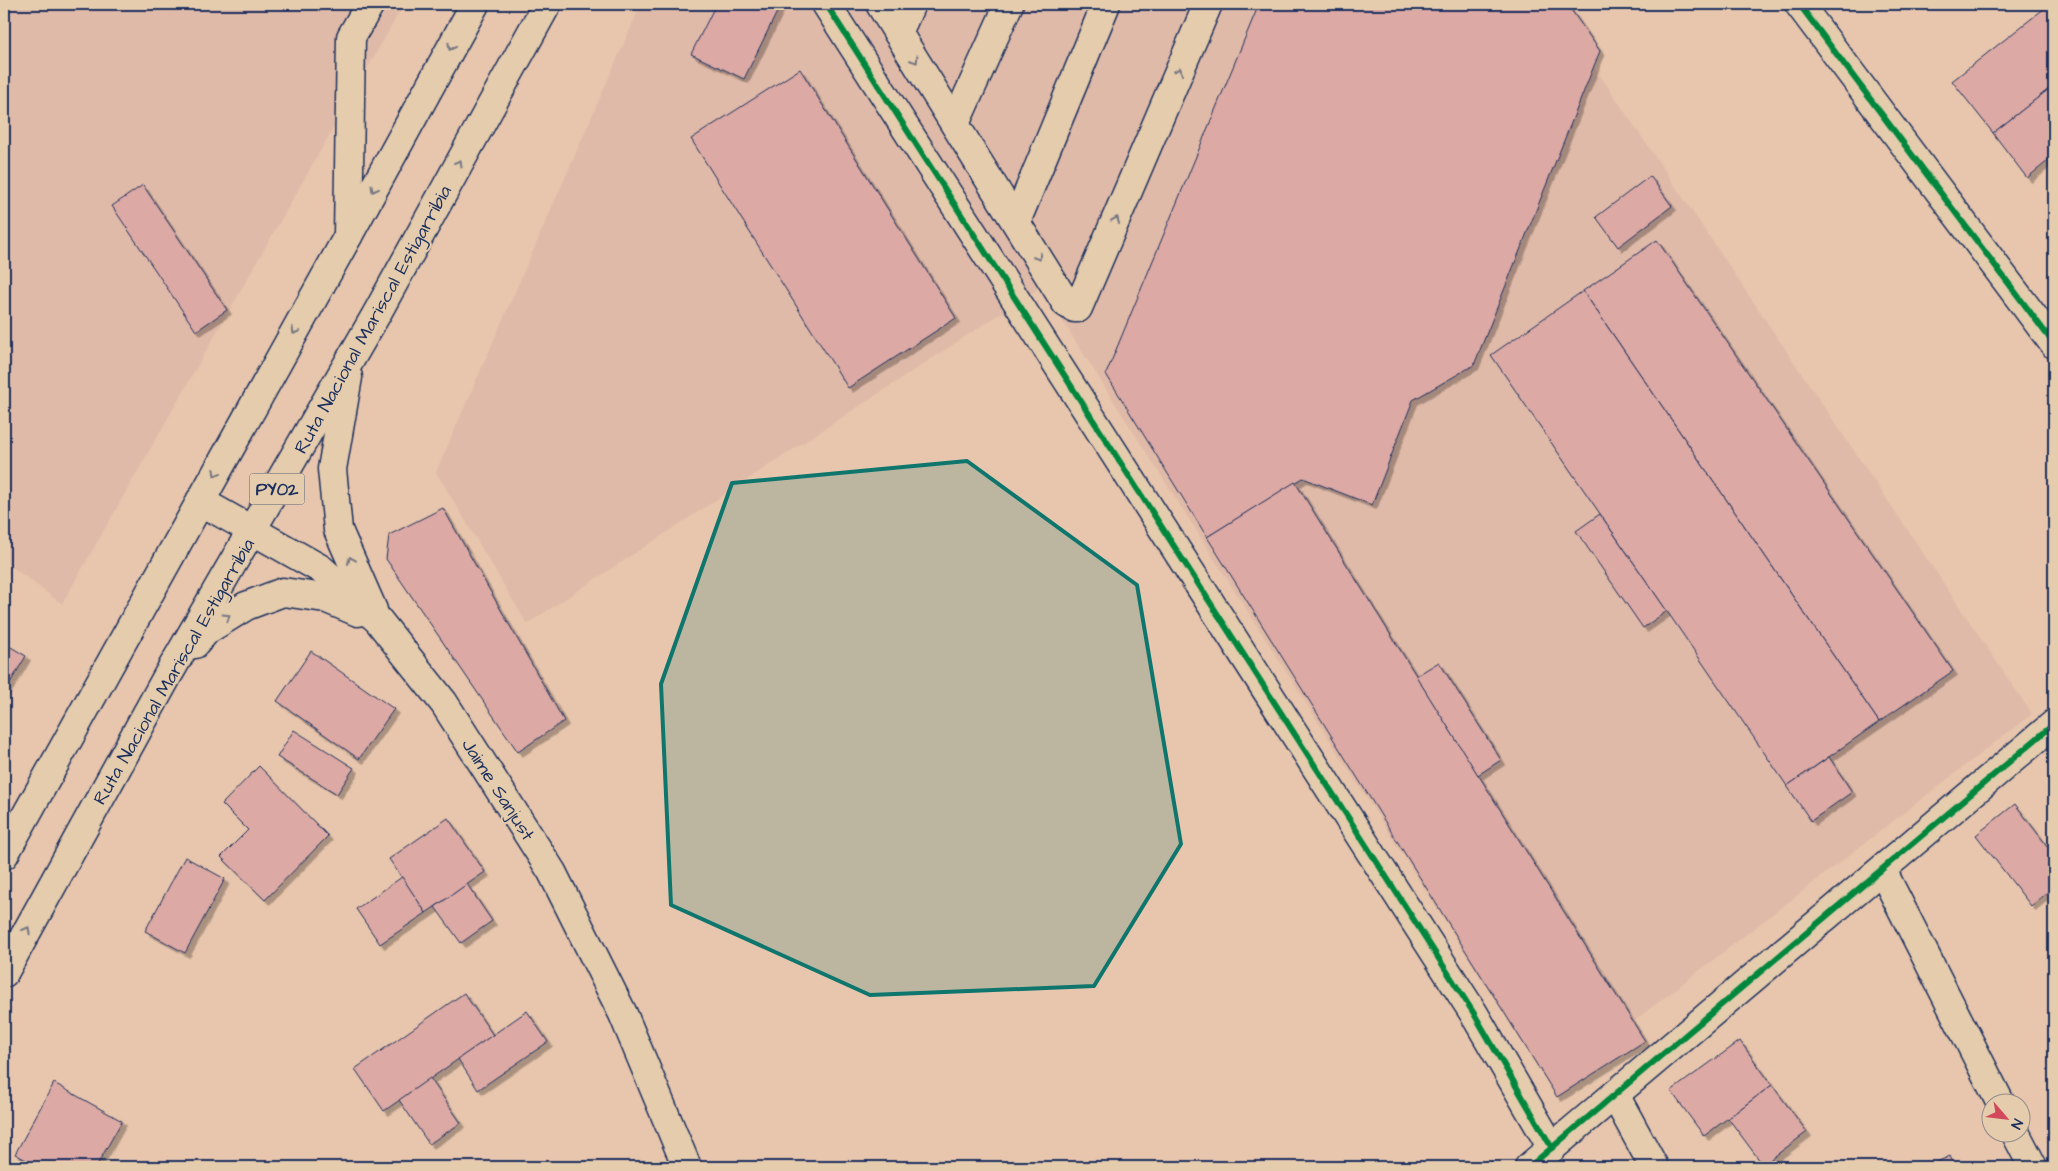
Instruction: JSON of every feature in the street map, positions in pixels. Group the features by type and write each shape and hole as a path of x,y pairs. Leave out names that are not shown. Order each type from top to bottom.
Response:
{"main road":[{"path":"348,236 351,37 370,4"},
{"path":"4,855 475,4"},
{"name":"Ruta Nacional Mariscal Estigarribia","path":"4,973 168,675 376,315 547,4"},
{"path":"826,4 1472,1012 1552,1148"},
{"path":"880,4 1066,303 1074,308 1078,308 1208,4"},
{"path":"898,33 911,4"},
{"path":"955,124 1009,4"},
{"path":"1016,222 1106,4"},
{"path":"1799,4 2054,344"},
{"path":"376,315 349,369 332,468 338,530 378,620"},
{"name":"Jaime Sanjust","path":"200,501 321,569 378,620 444,703 552,872 623,1014 687,1167"},
{"path":"168,675 207,630 246,606 283,592 325,598 378,620"},
{"path":"1529,1167 2054,724"},
{"path":"1882,870 1995,1094"},
{"path":"1615,1095 1654,1167"},
{"path":"2021,1144 2033,1167"}],"highlighted area":[{"path":"967,461 1137,585 1181,844 1094,986 870,995 671,905 661,684 732,483"}],"shaded area":[{"path":"4,4 404,4 62,604 4,561"},
{"path":"641,4 1552,4 2032,714 1550,1086 1041,287 527,624 436,472"}],"building":[{"path":"716,4 781,4 744,79 691,54"},
{"path":"1259,4 1567,4 1600,51 1474,365 1413,400 1372,505 1303,478 1207,537 1106,374"},
{"path":"2050,4 2054,4 2054,85 1993,133 1952,81"},
{"path":"800,69 956,318 848,388 691,139"},
{"path":"2054,85 2054,156 2027,178 1993,133"},
{"path":"1650,176 1672,206 1618,247 1596,217"},
{"path":"143,185 227,310 196,331 112,206"},
{"path":"1657,240 1953,671 1879,722 1583,291"},
{"path":"1583,291 1879,722 1787,786 1491,355"},
{"path":"1295,482 1645,1041 1557,1097 1207,537"},
{"path":"443,508 564,721 518,752 386,559 389,535"},
{"path":"1600,514 1667,611 1643,628 1576,531"},
{"path":"4,643 26,656 4,693"},
{"path":"311,651 394,709 359,759 277,701"},
{"path":"1439,662 1501,760 1478,775 1416,676"},
{"path":"294,730 354,768 337,794 277,757"},
{"path":"1829,757 1852,792 1811,821 1787,786"},
{"path":"259,766 328,836 265,900 221,857 248,830 222,804"},
{"path":"2015,804 2054,855 2054,887 2031,906 1976,835"},
{"path":"448,818 485,872 426,913 389,859"},
{"path":"185,857 225,879 185,953 145,931"},
{"path":"402,877 426,913 380,944 356,909"},
{"path":"467,884 492,921 461,943 435,907"},
{"path":"2054,930 2054,940 2049,934"},
{"path":"464,993 493,1035 384,1111 355,1069"},
{"path":"527,1011 548,1042 478,1090 458,1059"},
{"path":"1740,1041 1772,1085 1704,1136 1671,1091"},
{"path":"430,1078 461,1123 429,1144 399,1100"},
{"path":"54,1083 122,1121 96,1167 39,1167 15,1154"},
{"path":"1772,1085 1807,1132 1763,1165 1728,1118"},
{"path":"1950,1156 1955,1167 1926,1167"}],"cycle path":[{"path":"826,4 1473,1012 1552,1148"},
{"path":"1799,4 2054,344"},
{"path":"1529,1167 2054,724"}]}
